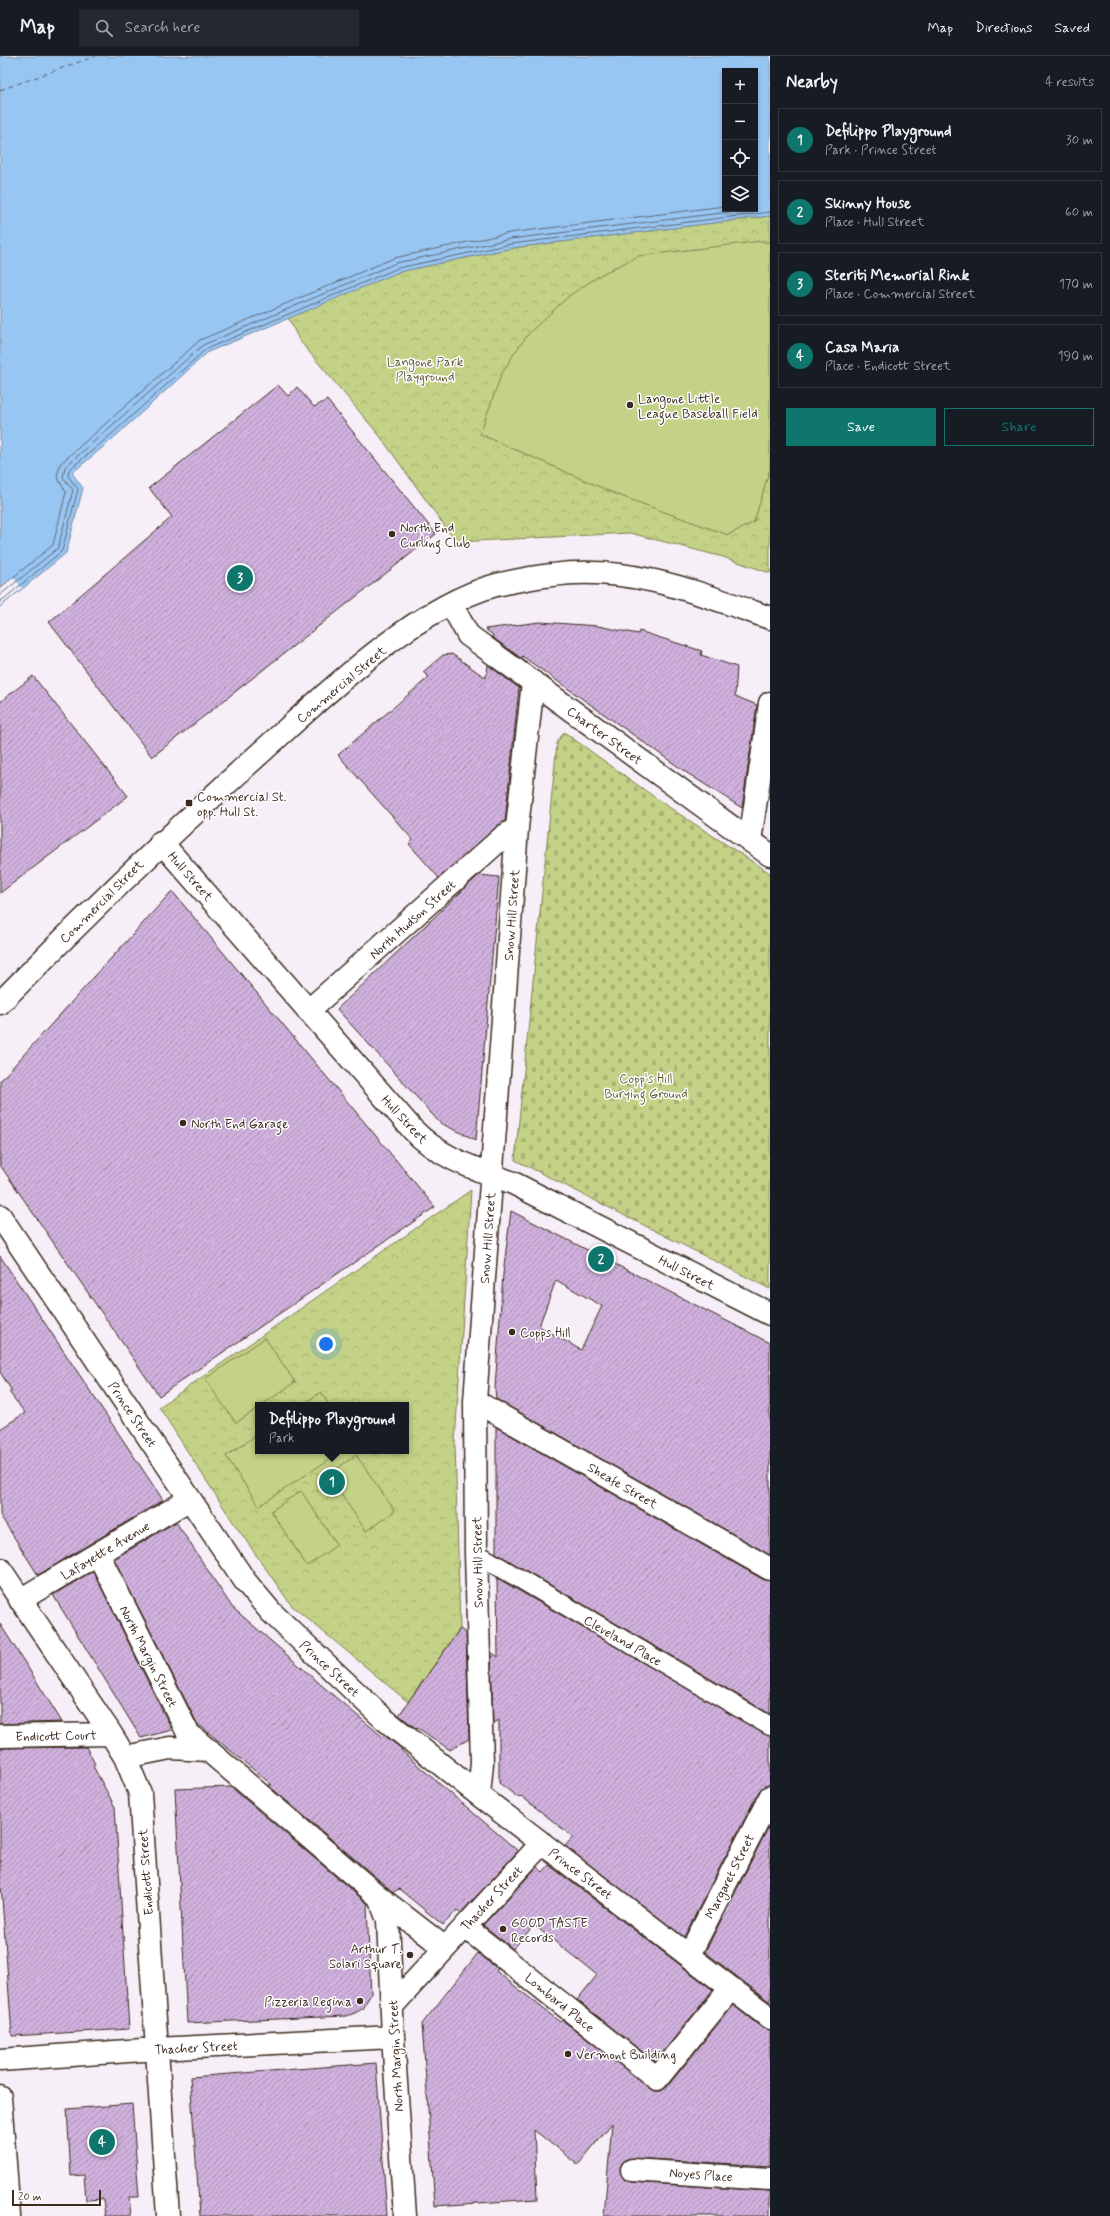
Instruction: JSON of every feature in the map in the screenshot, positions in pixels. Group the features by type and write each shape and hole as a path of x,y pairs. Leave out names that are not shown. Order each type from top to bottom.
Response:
{"street":[{"name":"Commercial Street","path":"0,1003 80,921 161,842 342,680 404,632 451,604 496,586 533,578 553,575 618,573 660,581 770,618"},
{"name":"Charter Street","path":"451,604 468,635 770,855"},
{"name":"Snow Hill Street","path":"478,1795 482,1763 476,1553 475,1401 517,828 532,682"},
{"path":"750,841 770,703"},
{"name":"North Hudson Street","path":"308,1011 504,836 517,828"},
{"name":"Hull Street","path":"161,842 423,1141 439,1152 491,1176 527,1190 770,1314"},
{"name":"Prince Street","path":"0,1216 245,1581 271,1612 384,1719 478,1795 770,2018"},
{"name":"Sheafe Street","path":"475,1401 770,1569"},
{"name":"Lafayette Avenue","path":"20,1600 190,1499"},
{"name":"North Margin Street","path":"98,1554 186,1730 379,1897 445,1948"},
{"name":"Endicott Street","path":"0,1569 111,1734 125,1757 140,1793 168,2216"},
{"name":"Endicott Court","path":"0,1736 111,1734"},
{"path":"125,1757 170,1748 209,1750"},
{"name":"Margaret Street","path":"689,1955 770,1797"},
{"name":"Thacher Street","path":"392,2006 542,1843"},
{"name":"North Margin Street","path":"379,1897 388,1920 393,2037 405,2216"},
{"name":"Lombard Place","path":"465,1927 657,2079 731,1988"},
{"name":"Thacher Street","path":"0,2060 157,2049 393,2037"},
{"path":"0,2097 9,2216"},
{"name":"Noyes Place","path":"632,2170 770,2179"}],"lane":[{"name":"Cleveland Place","path":"476,1553 770,1726"}],"green space":[{"name":"Langone Park Playground","path":"770,216 770,573 723,557 630,533 456,542 379,435 299,340 288,317 399,272 512,248"},
{"name":"Langone Little League Baseball Field","path":"762,241 770,243 770,469 754,522 728,535 618,495 480,434 501,375 515,352 529,333 570,295 602,274 638,256"},
{"name":"Copp's Hill Burying Ground","path":"564,732 664,804 770,873 770,1289 515,1160 557,743"},
{"path":"471,1190 455,1442 460,1629 408,1702 291,1605 233,1522 159,1407"},
{"path":"265,1338 295,1382 266,1402 255,1402 255,1410 236,1423 205,1379"},
{"path":"321,1392 327,1402 306,1402"},
{"path":"255,1436 255,1454 337,1454 259,1506 226,1456"},
{"path":"356,1455 395,1511 366,1531 328,1475"},
{"path":"301,1491 337,1545 307,1566 271,1511"}],"water":[{"path":"0,56 770,56 770,216 512,248 399,272 208,352 108,443 72,473 83,488 66,553 0,607"}],"pier":[{"path":"13,577 22,588 0,606 0,587"}],"building":[{"path":"278,385 288,396 297,387 314,407 327,400 436,534 152,757 49,622 172,517 149,488"},
{"path":"540,622 598,626 638,634 639,631 702,651 701,655 737,667 735,696 757,705 742,808 687,773 522,656 522,659 492,637 493,635 485,629"},
{"path":"452,654 486,678 488,665 519,688 505,821 439,878 409,844 413,840 338,755 429,677 423,672 443,655"},
{"path":"33,676 128,796 0,893 0,702"},
{"path":"479,875 499,877 476,1140 440,1123 337,1009"},
{"name":"North End Garage","path":"172,891 435,1207 159,1396 0,1165 0,1081"},
{"path":"511,1211 770,1343 770,1555 496,1399 495,1388 503,1274","holes":["556,1280 602,1306 581,1350 539,1326"]},
{"path":"0,1256 163,1500 38,1575 0,1515 0,1429 25,1413 9,1392 12,1391 0,1372"},
{"path":"496,1427 764,1580 770,1581 770,1714 496,1553"},
{"path":"176,1522 232,1607 383,1737 384,1735 402,1749 401,1750 421,1768 518,1851 461,1913 457,1910 443,1925 399,1889 393,1892 268,1785 272,1785 197,1723 114,1559"},
{"path":"93,1571 172,1730 141,1738 53,1595"},
{"path":"497,1578 770,1736 770,1785 764,1786 759,1791 684,1937 565,1846 573,1837 521,1796 519,1798 499,1783 499,1720 493,1724 491,1652 498,1657"},
{"path":"0,1624 32,1674 62,1722 0,1724"},
{"path":"460,1629 466,1633 469,1739 450,1750 418,1728 417,1729 399,1715"},
{"path":"86,1747 95,1764 93,1766 115,1807 129,2029 12,2036 0,1870 0,1748"},
{"path":"231,1787 368,1904 371,1994 362,2009 355,2013 346,2016 187,2023 175,1789"},
{"path":"770,1824 770,2002 705,1952"},
{"path":"549,1865 713,1990 655,2062 577,2000 597,1975 534,1925 513,1949 483,1925 537,1867 543,1872"},
{"path":"478,1953 498,1969 496,1971 560,2022 562,2020 655,2091 661,2091 667,2087 733,2005 762,2028 770,2030 770,2166 633,2158 627,2159 622,2163 620,2170 625,2180 631,2182 770,2191 770,2216 604,2216 612,2123 578,2165 534,2130 537,2199 435,2206 422,2024"},
{"path":"376,2063 387,2216 200,2216 190,2077"},
{"path":"132,2104 139,2197 129,2197 131,2216 105,2216 103,2199 86,2200 84,2175 71,2176 67,2109"}],"ferry route":[{"path":"0,90 96,56"}],"place":[{"name":"Langone Little League Baseball Field","path":"630,405"},
{"name":"North End Curling Club","path":"392,534"},
{"name":"Steriti Memorial Rink","path":"240,578"},
{"name":"Commercial St. opp. Hull St.","path":"189,803"},
{"name":"North End Garage","path":"183,1123"},
{"name":"Skinny House","path":"601,1259"},
{"name":"Copps Hill","path":"512,1332"},
{"name":"Defilippo Playground","path":"332,1482"},
{"name":"GOOD TASTE Records","path":"503,1929"},
{"name":"Arthur T. Solari Square","path":"410,1955"},
{"name":"Pizzeria Regina","path":"360,2001"},
{"name":"Vermont Building","path":"568,2054"},
{"name":"Casa Maria","path":"102,2142"}]}
